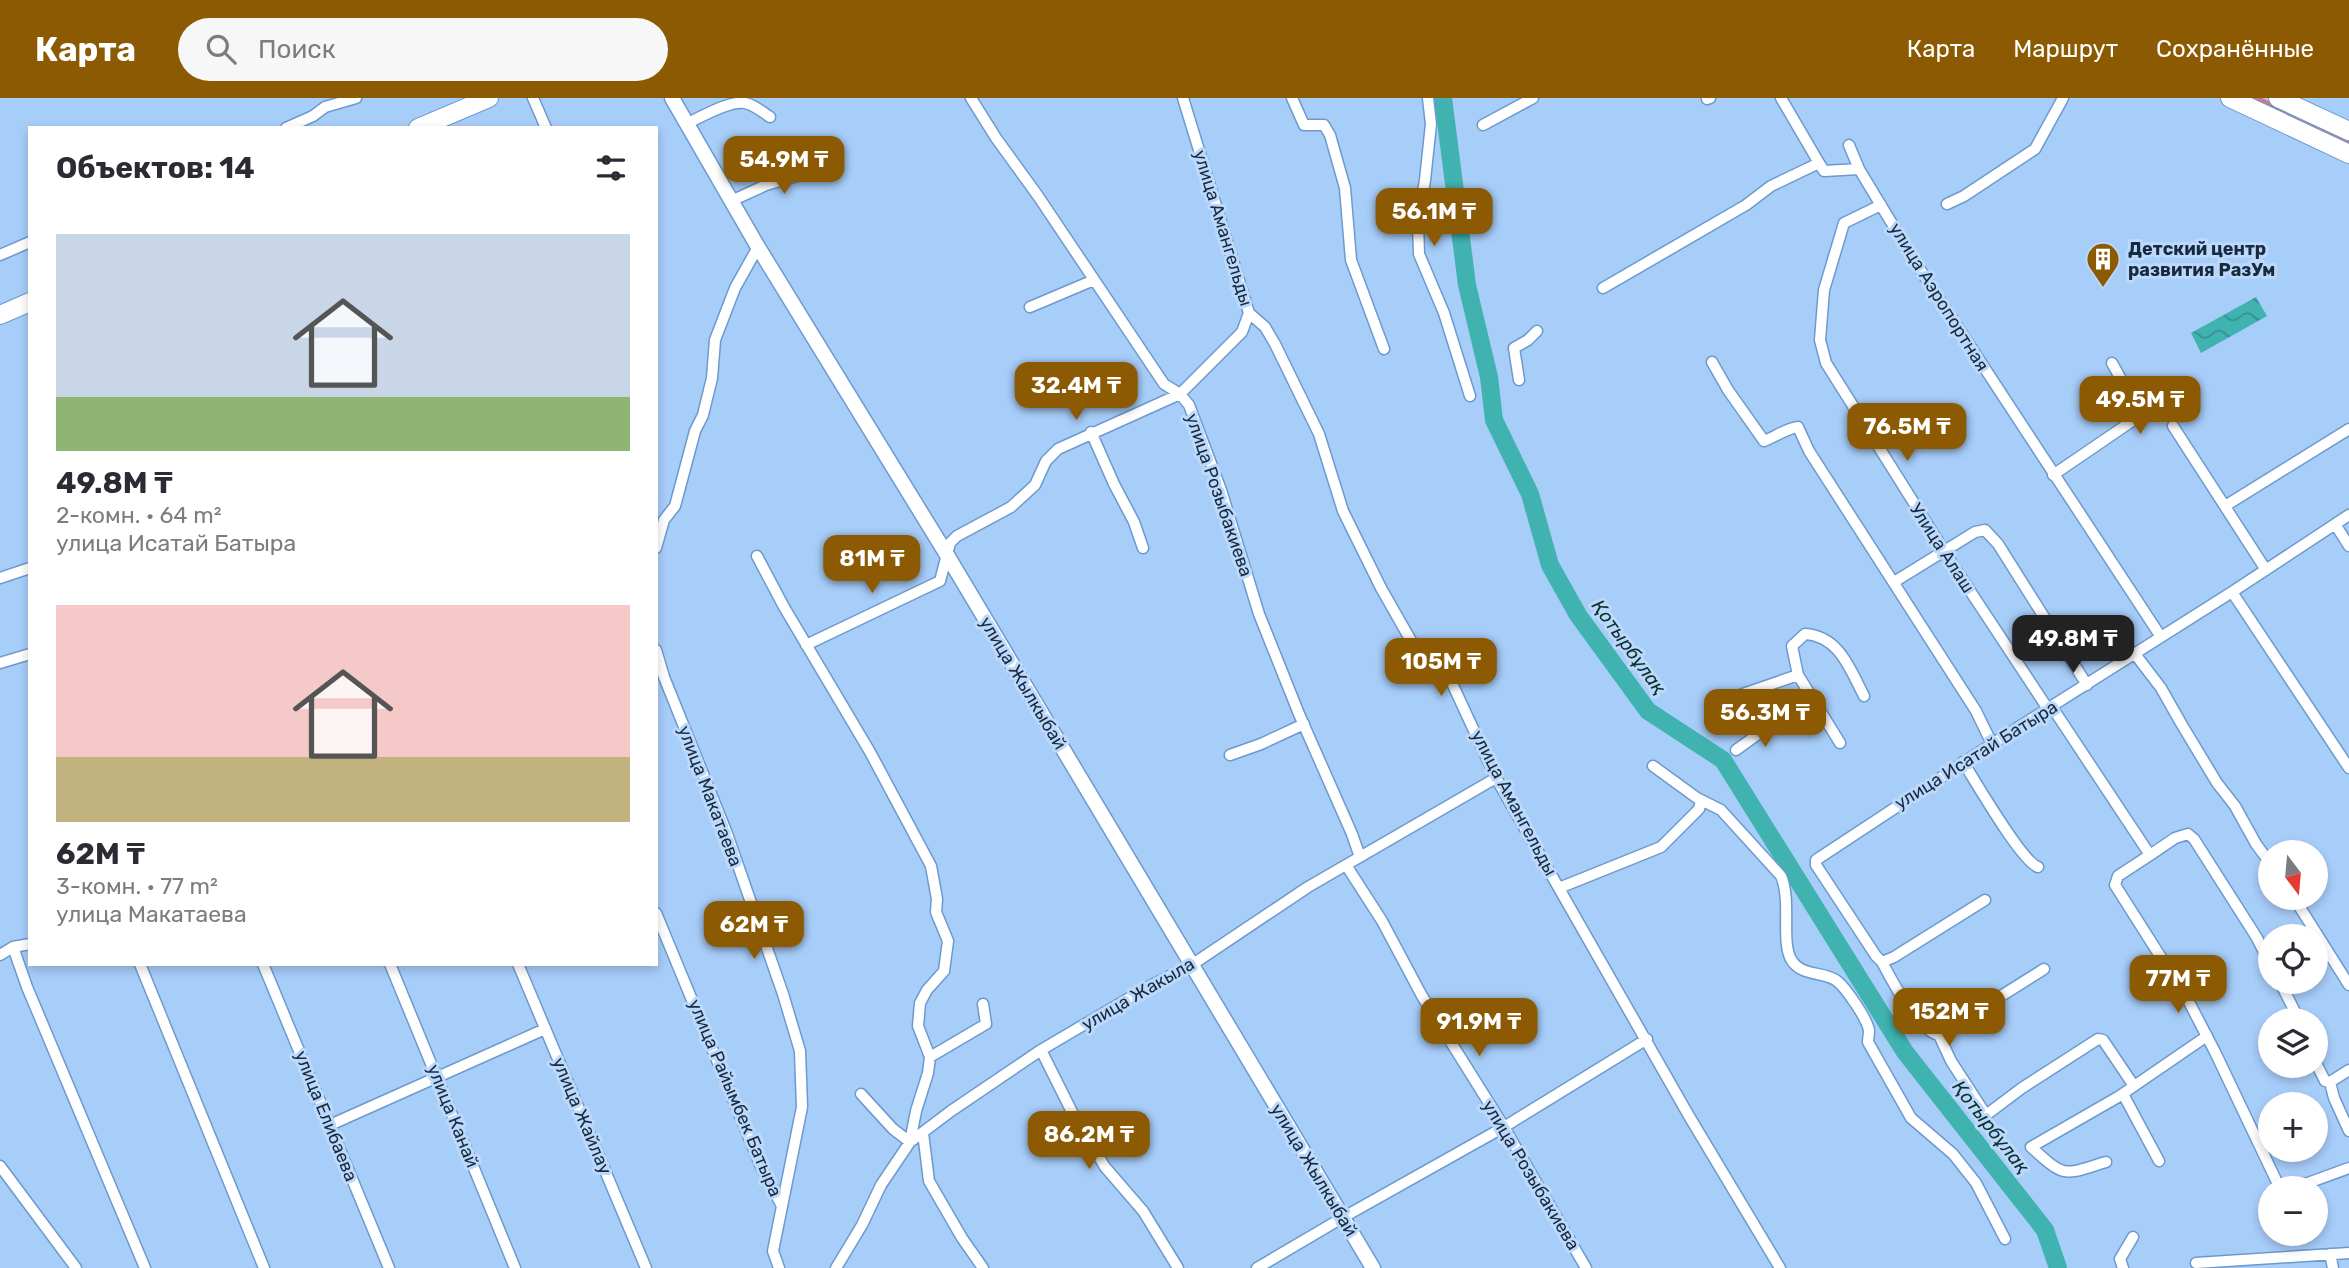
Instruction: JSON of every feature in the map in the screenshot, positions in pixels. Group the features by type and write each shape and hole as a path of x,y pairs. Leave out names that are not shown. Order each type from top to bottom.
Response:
{"main road":[{"path":"423,126 489,98"},
{"path":"2230,98 2349,154"},
{"path":"2278,98 2349,131"},
{"path":"1,312 28,303"}],"street":[{"path":"317,98 325,107"},
{"path":"290,126 325,107 356,98"},
{"path":"533,98 546,126"},
{"name":"улица Жылкыбай","path":"673,98 730,201 947,555 1373,1268"},
{"name":"улица Розыбакиева","path":"971,98 1164,384 1180,394 1189,405 1200,430 1259,614 1360,857"},
{"name":"улица Амангельды","path":"1185,98 1249,313 1265,327 1275,344 1319,434 1343,512 1381,588 1414,646 1451,681 1496,778 1689,1116 1780,1268"},
{"path":"1292,98 1304,125 1324,125 1330,135 1345,188 1351,260 1384,349"},
{"path":"1427,98 1431,124 1418,222 1419,254 1444,313 1470,396"},
{"path":"1483,125 1533,98"},
{"path":"1781,98 1824,171 1859,169"},
{"path":"1947,204 1964,196 2035,149 2063,98"},
{"path":"687,124 742,102 754,106 770,117"},
{"path":"313,116 316,126"},
{"name":"улица Аэропортная","path":"1849,145 1859,169 1917,265 2161,638"},
{"path":"1603,288 1746,205 1770,186 1819,163"},
{"path":"730,201 766,186 828,167"},
{"name":"Улица Алаш","path":"1881,205 1844,223 1824,290 1819,340 1826,363 1944,551 2150,855"},
{"path":"0,255 28,243"},
{"path":"660,523 675,506 712,378 715,340 735,288 758,247"},
{"path":"1030,307 1094,280"},
{"path":"940,581 950,543 957,536 1011,507 1035,485 1046,461 1058,449 1180,394 1242,332 1249,313"},
{"path":"1519,380 1514,348 1537,331"},
{"path":"1712,362 1764,441 1791,428 1798,428 1809,451 1976,711 1992,744"},
{"path":"2053,475 2138,418 2140,412 2112,363"},
{"path":"2172,426 2266,570"},
{"path":"2225,506 2349,429"},
{"path":"1091,432 1134,522 1143,548"},
{"name":"улица Исатай Батыра","path":"1882,962 1839,902 1816,865 1816,860 1963,762 2161,638 2349,515"},
{"path":"2335,524 2349,545"},
{"path":"1894,582 1975,532 1985,530 1992,536 2087,685"},
{"path":"757,556 870,752 931,866 937,899 936,912 948,941 944,971 927,990 920,1003 918,1026 930,1057 929,1073 916,1111 910,1142 893,1129 862,1094"},
{"path":"0,578 28,569"},
{"path":"806,645 940,581 965,586"},
{"path":"2232,592 2349,768"},
{"path":"1840,743 1798,675 1792,646 1805,634 1820,635 1837,648 1864,696"},
{"path":"2135,654 2161,688 2258,847"},
{"path":"0,663 28,655"},
{"path":"1714,704 1798,675"},
{"name":"улица Макатаева","path":"660,678 726,831 800,1051 802,1107 773,1251 779,1268"},
{"path":"1735,750 1775,722"},
{"path":"1230,755 1304,724"},
{"path":"1963,762 2010,835 2032,864 2038,867"},
{"path":"1653,766 1701,801 1721,810 1781,876 1786,886 1787,948 1792,961 1811,974 1836,980 1855,1003 1869,1029 1868,1042 1910,1118 1953,1154 1976,1183 2006,1239"},
{"name":"улица Жакыла","path":"836,1268 862,1225 881,1185 910,1142 951,1111 1041,1051 1193,964 1308,887 1496,778"},
{"path":"1559,888 1661,847 1699,809 1701,801"},
{"path":"2258,940 2188,834 2175,838 2118,876 2115,885 2188,1000 2273,1176"},
{"name":"улица Розыбакиева","path":"1346,865 1382,921 1422,996 1586,1268"},
{"path":"1984,900 1895,957 1882,962 1913,1013 1931,1034 1939,1035 2044,969"},
{"path":"2302,910 2349,985"},
{"name":"улица Райымбек Батыра","path":"658,918 762,1169 782,1206"},
{"path":"0,955 13,947 28,944"},
{"path":"13,947 27,987 145,1268"},
{"path":"141,966 264,1268"},
{"name":"улица Елибаева","path":"264,966 389,1268"},
{"name":"улица Канай","path":"391,966 515,1268"},
{"name":"улица Жайлау","path":"519,966 646,1268"},
{"path":"930,1057 986,1024 983,1004"},
{"path":"330,1125 545,1029"},
{"path":"1939,1035 1951,1061 1986,1115 2098,1039 2103,1040 2134,1086"},
{"path":"2106,1162 2069,1173 2053,1167 2031,1147 2123,1094 2207,1036"},
{"path":"1257,1268 1504,1128 1647,1039"},
{"path":"1041,1051 1072,1112 1105,1167 1143,1211 1178,1268"},
{"path":"2330,1083 2349,1070"},
{"path":"2324,1078 2330,1083 2349,1131"},
{"path":"2123,1094 2159,1161"},
{"path":"923,1133 929,1181 983,1268"},
{"path":"0,1166 76,1268"},
{"path":"2327,1176 2349,1168"},
{"path":"2123,1268 2120,1259 2133,1237"},
{"path":"2196,1263 2349,1253"},
{"path":"2330,1254 2333,1268"}],"green space":[{"path":"2248,98 2262,98 2349,139 2349,145"}],"water":[{"path":"2256,297 2267,316 2201,353 2191,333"}],"waterway":[{"name":"Қотырбұлақ","path":"1443,98 1467,285 1489,377 1494,420 1530,494 1550,565 1578,615 1648,711 1723,760 1905,1052 2045,1230 2058,1268"}],"place":[{"name":"Детский центр развития РазУм","path":"2103,289"}]}
